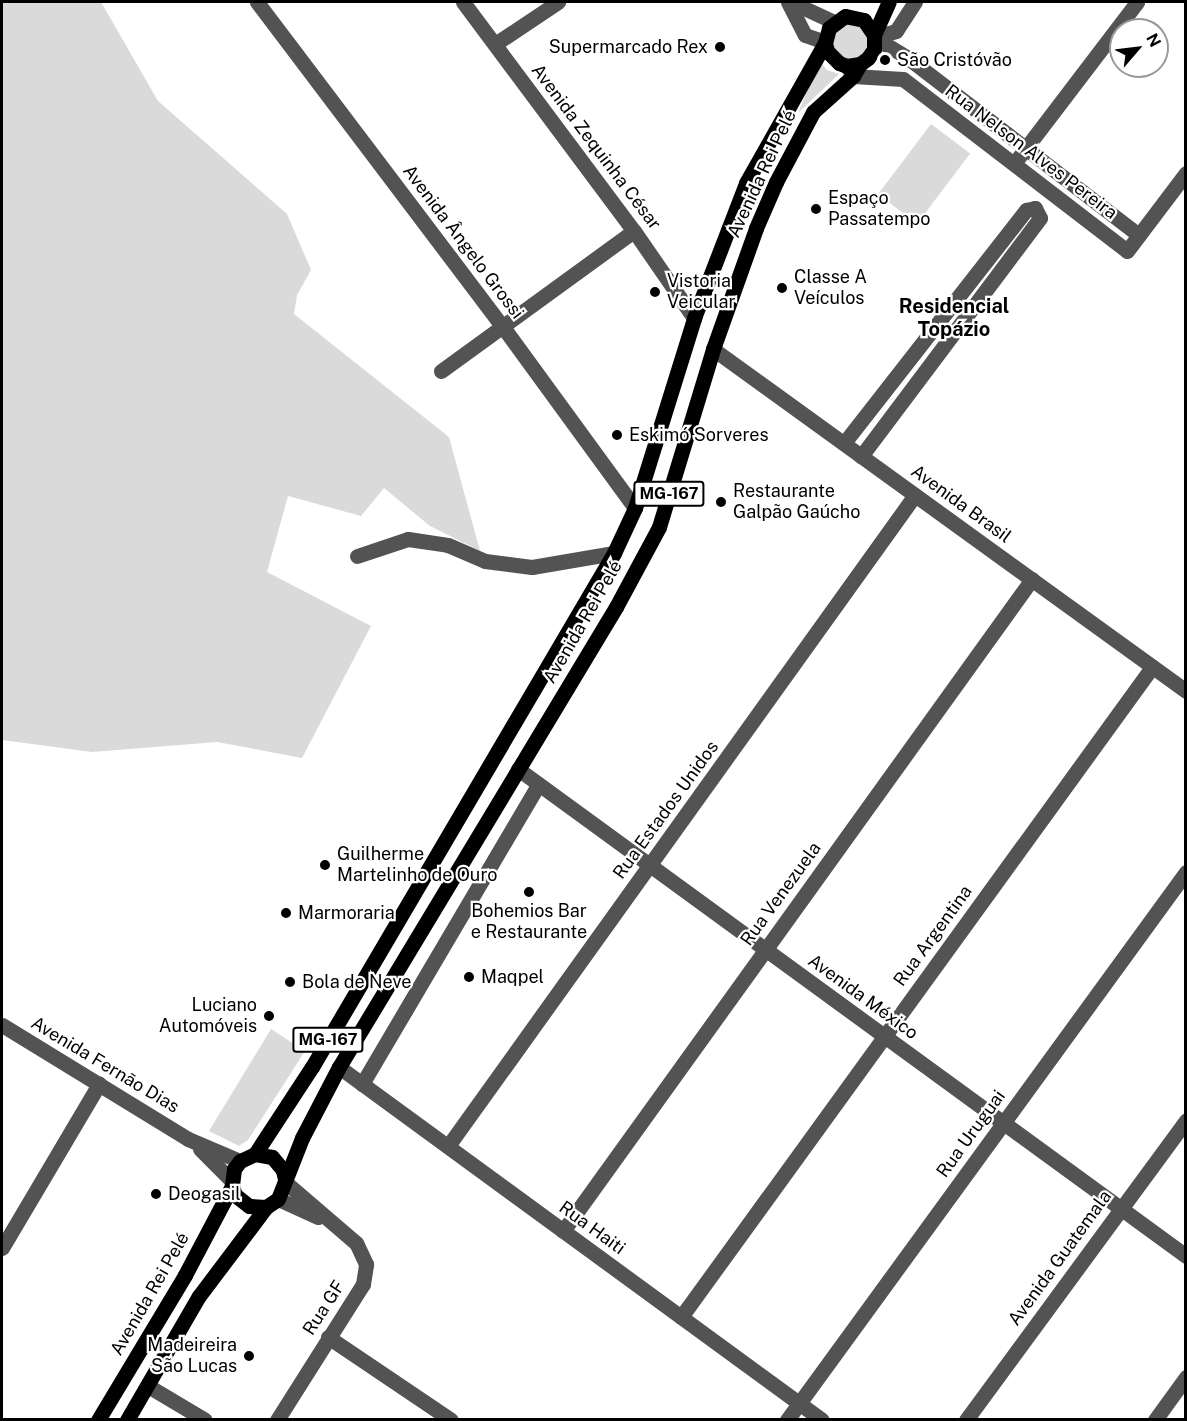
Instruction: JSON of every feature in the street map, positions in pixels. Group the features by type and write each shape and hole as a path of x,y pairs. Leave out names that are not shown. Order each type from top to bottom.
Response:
{"main road":[{"name":"Avenida Rei Pelé","path":"255,1154 312,1067 614,553 635,508 694,318 746,183 825,42 829,28 844,2"},
{"name":"Avenida Rei Pelé","path":"127,1419 199,1296 272,1203 285,1181 302,1138 339,1067 616,607 658,527 713,349 756,228 776,182 813,112 853,69 868,58 874,49 875,37 889,2"},
{"path":"835,21 855,16 864,20 875,37"},
{"path":"825,42 832,58 853,69"},
{"path":"240,1161 255,1154 272,1157 284,1170 285,1181"},
{"name":"Avenida Rei Pelé","path":"99,1419 185,1275 232,1183 240,1161"},
{"path":"232,1183 235,1195 249,1206 272,1203"}],"street":[{"name":"Avenida Ângelo Grossi","path":"257,2 503,327 635,508"},
{"name":"Avenida Zequinha César","path":"463,2 634,231 694,318"},
{"path":"495,44 558,2"},
{"path":"789,2 835,21"},
{"path":"789,2 805,35 825,42"},
{"path":"875,37 897,31 915,2"},
{"path":"1013,164 1137,2"},
{"name":"Rua Nelson Alves Pereira","path":"853,69 903,79 1127,251 1139,235 908,58 875,37"},
{"path":"1139,235 1185,173"},
{"path":"844,443 1026,210 1035,208 1040,218 861,456"},
{"path":"441,371 634,231"},
{"path":"945,313 961,325"},
{"name":"Avenida Brasil","path":"713,349 1185,691"},
{"name":"Rua Estados Unidos","path":"448,1146 915,495"},
{"path":"357,555 408,539 448,545 485,561 531,567 614,553"},
{"name":"Rua Venezuela","path":"563,1231 1032,579"},
{"name":"Rua Argentina","path":"681,1317 1152,667"},
{"name":"Avenida México","path":"518,769 1185,1256"},
{"path":"362,1084 539,784"},
{"name":"Rua Uruguai","path":"787,1419 1185,872"},
{"name":"Avenida Fernão Dias","path":"2,1025 189,1139 240,1161"},
{"name":"Rua Haiti","path":"339,1067 822,1419"},
{"path":"2,1248 99,1084"},
{"name":"Avenida Guatemala","path":"966,1419 1185,1120"},
{"name":"Avenida Fernão Dias","path":"189,1139 232,1183"},
{"name":"Rua GF","path":"277,1419 363,1284 366,1264 356,1243 285,1181"},
{"name":"Rua GF","path":"272,1203 329,1221"},
{"path":"328,1337 451,1419"},
{"path":"1155,1419 1185,1377"},
{"path":"148,1386 205,1419"}],"shaded area":[{"path":"2,2 101,2 158,101 287,214 311,270 297,295 294,314 449,437 480,551 430,526 384,488 361,516 288,496 267,572 371,626 302,758 217,742 92,752 2,740"},
{"path":"851,22 864,28 870,41 864,54 851,60 838,54 832,41 838,28"},
{"path":"820,61 827,70 839,74 798,113"},
{"path":"931,124 970,153 917,224 878,194"},
{"path":"271,1029 305,1051 248,1140 239,1146 209,1131"}],"place":[{"name":"Supermarcado Rex","path":"720,47"},
{"name":"São Cristóvão","path":"885,60"},
{"name":"Espaço Passatempo","path":"816,209"},
{"name":"Classe A Veículos","path":"782,288"},
{"name":"Vistoria Veicular","path":"655,292"},
{"name":"Eskimó Sorveres","path":"617,435"},
{"name":"Restaurante Galpão Gaúcho","path":"721,502"},
{"name":"Guilherme Martelinho de Ouro","path":"325,865"},
{"name":"Bohemios Bar e Restaurante","path":"529,892"},
{"name":"Marmoraria","path":"286,913"},
{"name":"Maqpel","path":"469,977"},
{"name":"Bola de Neve","path":"290,982"},
{"name":"Luciano Automóveis","path":"269,1016"},
{"name":"Deogasil","path":"156,1194"},
{"name":"Madeireira São Lucas","path":"249,1356"}],"district":[{"name":"Residencial Topázio","path":"954,318"}]}
